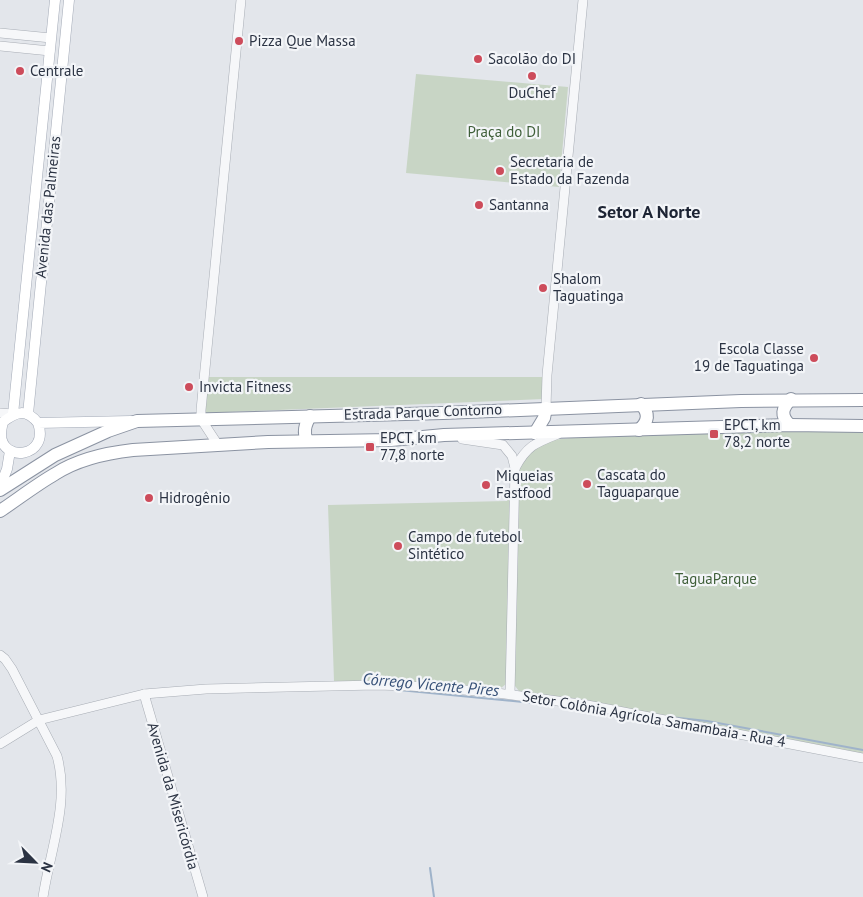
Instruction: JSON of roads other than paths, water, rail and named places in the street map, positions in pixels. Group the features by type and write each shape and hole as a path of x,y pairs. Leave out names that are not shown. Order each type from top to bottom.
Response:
{"highway":[{"name":"Estrada Parque Contorno","path":"0,490 55,455 108,431 136,421 791,399 863,400"},
{"path":"790,425 783,415 786,405 791,399"},
{"path":"639,430 647,422 648,417 641,404"},
{"path":"535,433 544,418 546,408"},
{"path":"307,441 304,433 310,416"},
{"name":"Estrada Parque Contorno","path":"0,511 56,473 87,459 133,450 307,441 391,440 444,435 790,425 863,426"}],"main road":[{"name":"Avenida das Palmeiras","path":"13,414 40,166 55,0"},
{"name":"Avenida das Palmeiras","path":"28,414 69,0"},
{"path":"45,101 50,106 57,104 59,101"},
{"path":"40,166 47,161 51,163 52,168"},
{"path":"34,217 39,224 43,224 46,220"},
{"path":"28,277 32,274 34,275 40,295"},
{"path":"18,374 23,382 28,382 31,379"},
{"path":"13,414 28,414 38,423 40,440 28,452 19,454 10,451 3,445 0,435 3,422 13,414"},
{"path":"38,423 136,421"},
{"path":"0,486 7,469 10,451"}],"street":[{"path":"546,408 547,375 583,0"},
{"path":"218,445 201,419 241,2"},
{"path":"0,33 51,38"},
{"path":"0,46 50,51"},
{"path":"0,413 13,414"},
{"path":"515,468 524,453 534,443 562,432"},
{"path":"444,435 503,446 512,456 515,468 510,694"},
{"path":"0,655 12,669 58,756 62,776 60,816 43,897"},
{"name":"Setor Colônia Agrícola Samambaia - Rua 4","path":"0,744 39,720 132,697 145,698 206,689 376,685 429,687 510,694 596,707 863,758"},
{"name":"Avenida da Misericórdia","path":"145,698 202,897"}],"waterway":[{"name":"Córrego Vicente Pires","path":"399,690 543,704"},
{"name":"Córrego Vicente Pires","path":"670,717 707,721 863,750"},
{"path":"430,868 434,897"}],"place":[{"name":"Pizza Que Massa","path":"239,41"},
{"name":"Sacolão do DI","path":"478,59"},
{"name":"Centrale","path":"20,71"},
{"name":"DuChef","path":"532,76"},
{"name":"Secretaria de Estado da Fazenda","path":"500,171"},
{"name":"Santanna","path":"479,205"},
{"name":"Shalom Taguatinga","path":"543,288"},
{"name":"Escola Classe 19 de Taguatinga","path":"814,358"},
{"name":"Invicta Fitness","path":"189,387"},
{"name":"EPCT, km 78,2 norte","path":"714,434"},
{"name":"EPCT, km 77,8 norte","path":"370,447"},
{"name":"Cascata do Taguaparque","path":"587,484"},
{"name":"Miqueias Fastfood","path":"486,485"},
{"name":"Hidrogênio","path":"149,498"},
{"name":"Campo de futebol Sintético","path":"398,546"}],"district":[{"name":"Setor A Norte","path":"649,212"}],"park label":[{"name":"Praça do DI","path":"504,132"},
{"name":"TaguaParque","path":"716,579"}]}
